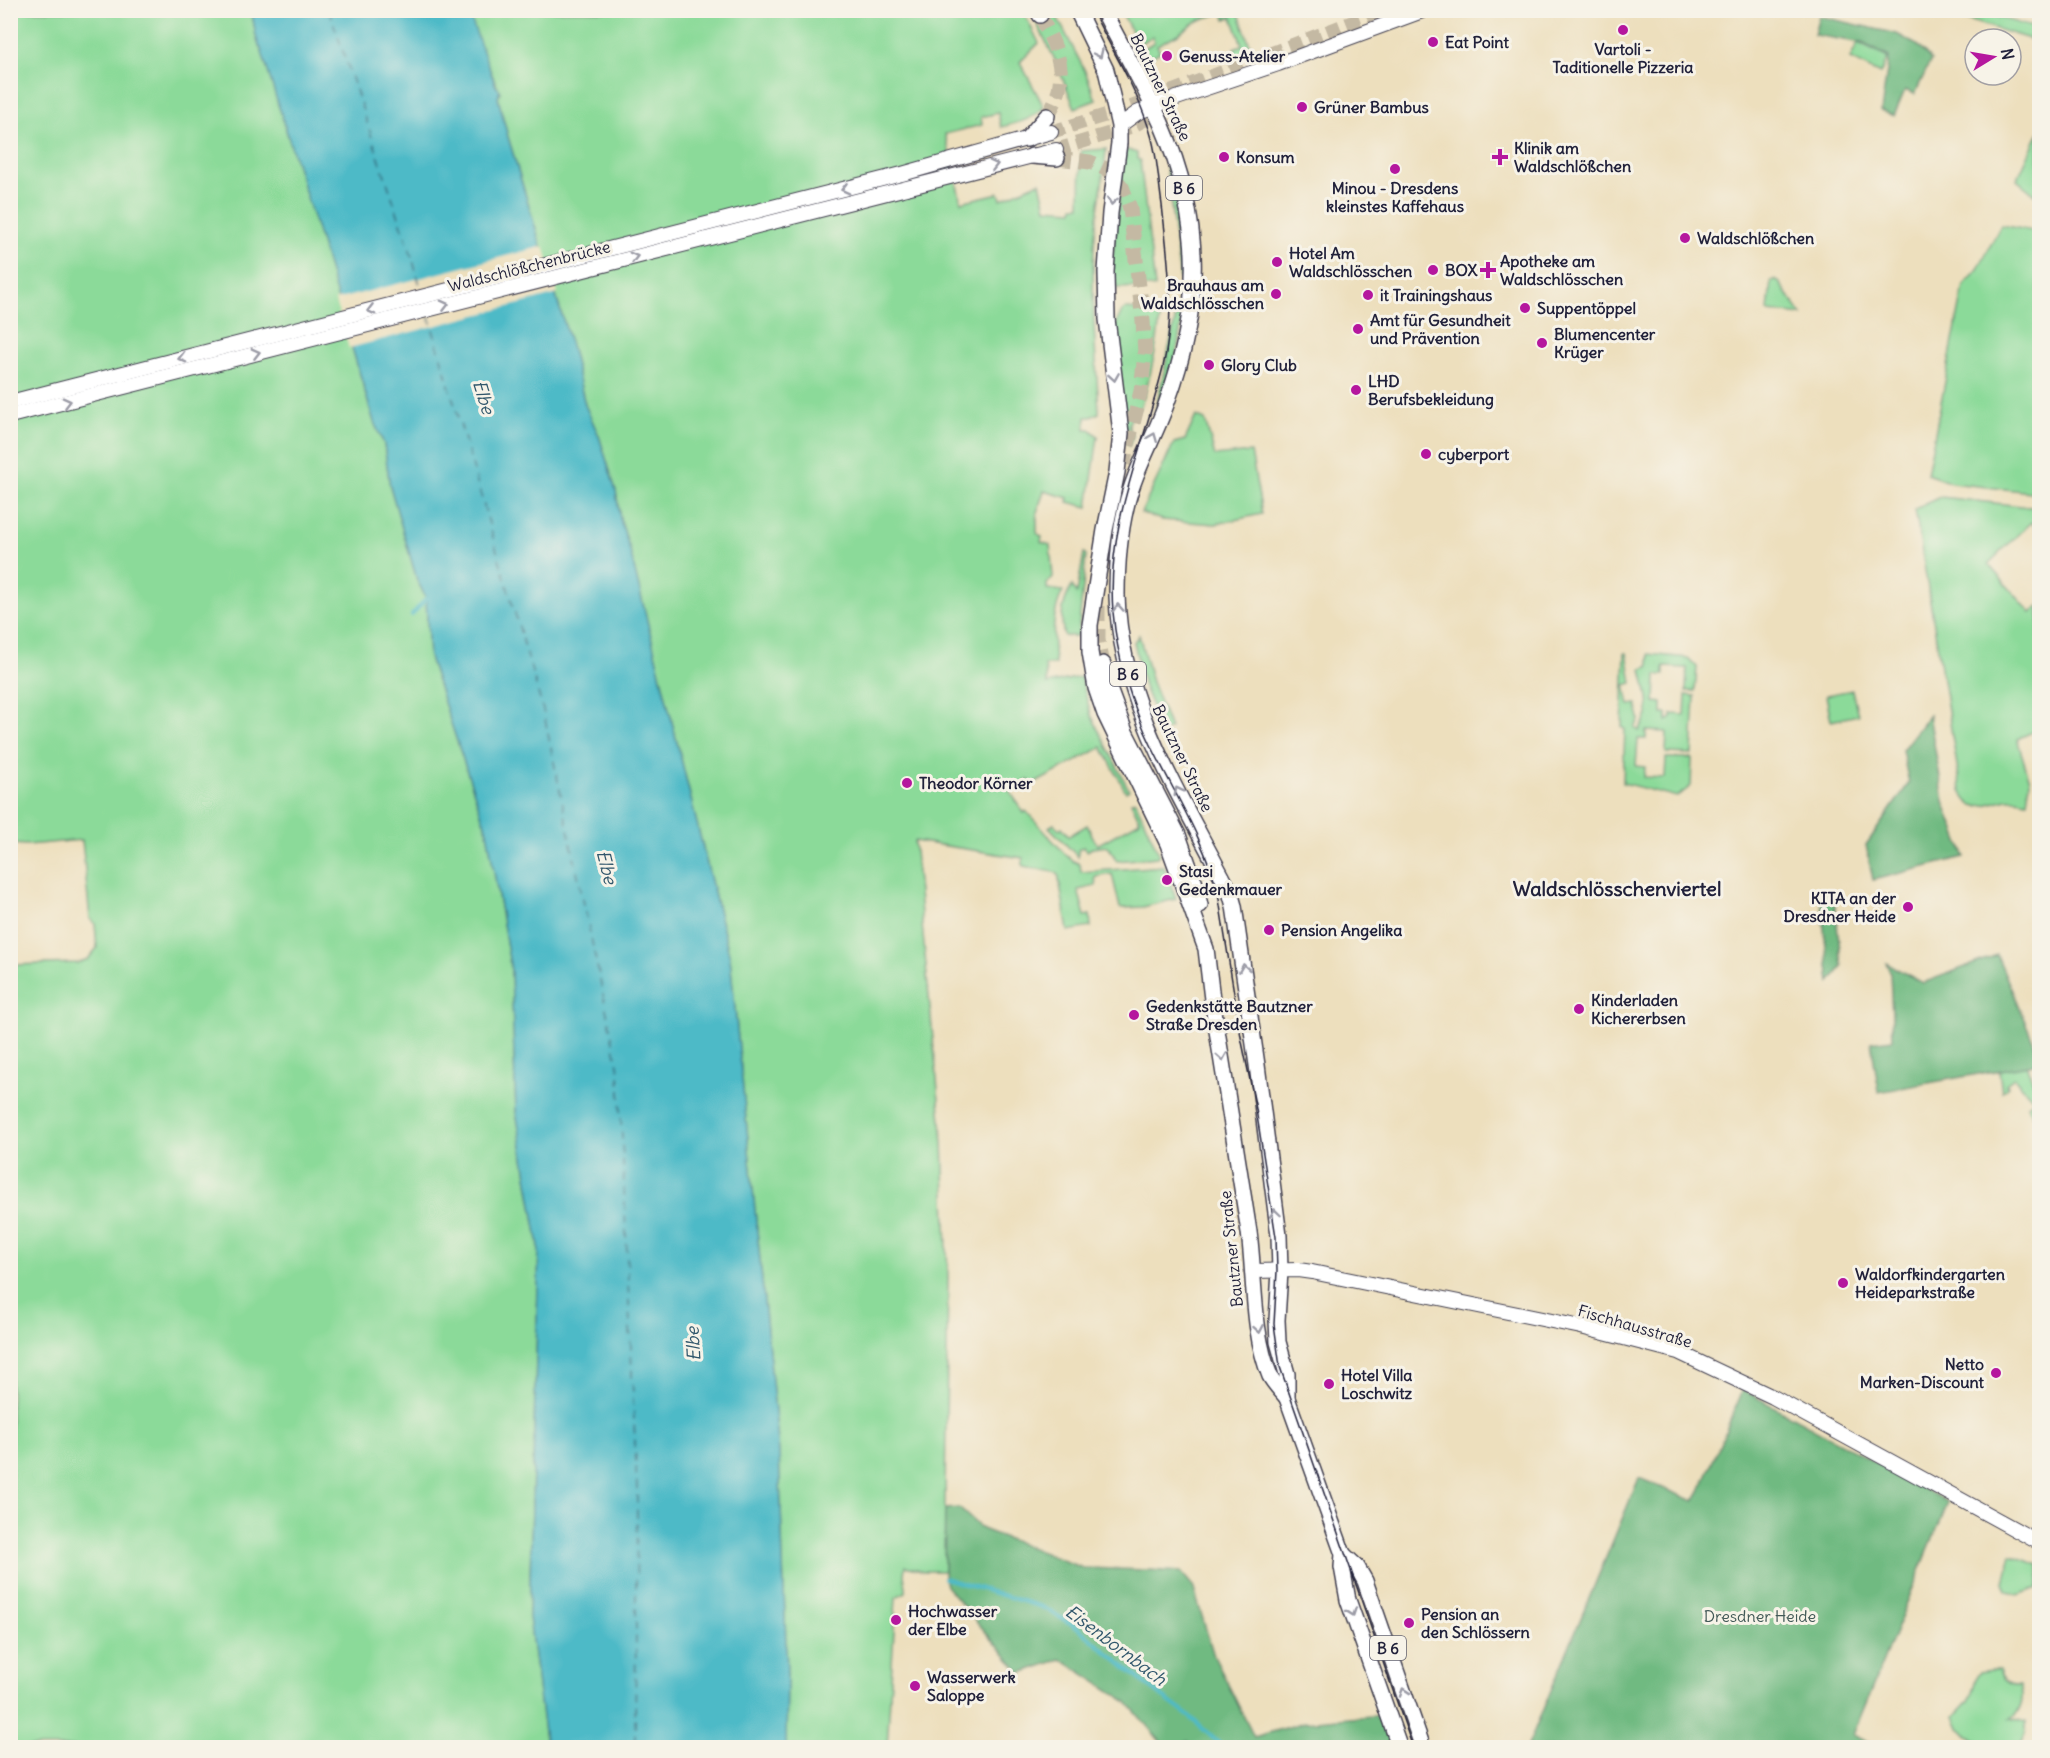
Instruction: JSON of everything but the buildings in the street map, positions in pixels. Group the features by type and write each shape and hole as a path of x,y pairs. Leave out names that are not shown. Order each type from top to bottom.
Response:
{"main road":[{"name":"Bautzner Straße","path":"1077,10 1106,70 1119,126 1119,150 1110,213 1106,272 1107,319 1121,442 1118,472 1105,530 1090,625 1090,652 1096,688 1105,714 1168,844 1206,949 1237,1149 1254,1271 1254,1299 1264,1355 1271,1378 1287,1398 1343,1554 1342,1567 1348,1600 1400,1748"},
{"name":"Bautzner Straße","path":"1103,10 1153,106 1170,145 1185,191 1193,239 1194,288 1189,329 1179,370 1126,506 1118,566 1117,595 1120,628 1125,662 1139,708 1157,750 1230,892 1234,906 1279,1236 1278,1342 1287,1374 1287,1398"},
{"path":"1119,126 1137,113 1153,106 1278,64 1425,10"},
{"path":"1027,139 1047,116"},
{"name":"Waldschlößchenbrücke","path":"10,402 954,160 1052,132"},
{"path":"1032,156 1057,154"},
{"name":"Waldschlößchenbrücke","path":"10,416 1032,156"},
{"path":"1102,664 1125,732 1178,835 1195,884 1206,949"},
{"name":"Fischhausstraße","path":"1254,1271 1312,1272 1581,1327 1678,1352 1773,1397 2040,1543"},
{"name":"Bautzner Straße","path":"1343,1554 1357,1567 1365,1581 1423,1748"}],"green space":[{"path":"11,11 251,11 257,40 326,259 374,422 384,444 390,486 417,580 426,598 429,657 487,831 511,970 516,1111 539,1246 529,1617 546,1747 11,1747 11,965 77,963 88,959 97,948 95,924 90,919 82,840 27,845 11,844"},
{"path":"468,11 1023,11 1039,43 1020,62 1044,107 1030,118 1013,124 1001,127 998,113 981,117 982,125 945,134 961,202 999,193 1001,199 1040,182 1046,208 1073,210 1074,206 1080,206 1081,151 1106,149 1094,246 1093,309 1099,413 1086,417 1085,429 1090,429 1098,436 1088,507 1068,502 1069,498 1044,491 1037,512 1037,533 1042,537 1041,542 1050,545 1053,577 1047,584 1047,589 1063,591 1055,617 1053,636 1055,664 1045,665 1047,684 1081,677 1091,715 1129,790 1126,792 1102,747 1032,785 1029,780 1009,790 1024,813 1026,811 1066,855 1080,864 1081,872 1164,866 1176,899 1143,907 1120,908 1112,874 1095,877 1096,886 1078,890 1085,916 1090,915 1091,927 1068,931 1058,873 1023,866 1023,858 914,841 943,1142 948,1277 944,1571 924,1571 906,1566 904,1576 906,1592 896,1597 887,1747 786,1747 787,1673 779,1452 730,958 629,547 620,519 616,491 599,436 585,405 572,349 508,137 498,98 500,93"},
{"path":"1046,11 1054,11 1085,71 1096,100 1075,108 1035,20 1047,13"},
{"path":"1121,11 1238,11 1252,51 1236,56 1234,48 1242,45 1232,17 1225,19 1223,12 1195,22 1157,45 1160,52 1146,60 1141,50 1154,42 1152,37 1138,44"},
{"path":"1942,11 1998,11 1997,17 2039,29 2039,42 2023,37 2023,27 1990,27"},
{"path":"1819,16 1897,34 1917,45 1931,60 1915,94 1905,90 1894,116 1881,111 1889,57 1862,43 1814,35"},
{"path":"1858,43 1888,58 1880,74 1850,59"},
{"path":"2039,132 2039,198 2017,180"},
{"path":"1125,149 1137,153 1137,159 1140,160 1155,287 1111,288"},
{"path":"1165,155 1180,201 1186,281 1180,279"},
{"path":"2001,225 2039,232 2039,493 1951,483 1927,474 1964,285 1978,269"},
{"path":"1771,281 1779,282 1802,315 1768,311"},
{"path":"1181,293 1186,294 1176,357 1155,413"},
{"path":"1126,309 1154,311 1160,319 1153,363 1143,401 1129,423 1133,435 1129,446 1126,442 1113,330 1122,311"},
{"path":"1196,416 1205,420 1215,456 1251,452 1262,514 1216,524 1162,520 1141,513 1174,443 1185,440"},
{"path":"1940,497 2039,508 2039,531 2031,522 1988,564 2031,613 2039,606 2039,729 2017,739 2030,781 2027,801 2011,799 1975,806 1969,803 1961,790 1915,509"},
{"path":"1084,553 1086,555 1078,636 1064,636 1062,616 1064,604 1072,586 1077,593"},
{"path":"1139,635 1152,682 1170,728 1163,732 1144,687 1134,642"},
{"path":"1625,653 1627,653 1632,683 1625,685 1629,705 1637,704 1639,720 1635,728 1639,731 1648,708 1642,669 1649,667 1649,654 1688,658 1697,667 1695,691 1686,691 1687,668 1664,667 1664,675 1656,675 1655,702 1662,703 1662,714 1667,714 1667,721 1672,718 1672,714 1685,715 1686,695 1695,696 1692,754 1666,753 1667,732 1646,731 1646,739 1638,739 1636,766 1645,767 1644,777 1665,778 1666,758 1692,758 1691,786 1677,797 1623,783 1625,729 1622,728"},
{"path":"1852,690 1858,715 1831,721 1826,695"},
{"path":"1929,715 1944,801 1965,857 1873,880 1866,845 1909,783 1902,750"},
{"path":"1135,800 1159,854 1157,857 1117,861 1108,846 1087,851 1083,847 1078,850 1078,857 1049,827 1054,824 1059,829 1062,827 1069,836 1087,825 1097,845 1140,821 1131,802"},
{"path":"1833,890 1842,967 1830,982 1820,893"},
{"path":"1997,955 2039,1055 2039,1063 1879,1092 1871,1042 1893,1039 1890,972 1886,963 1923,983"},
{"path":"2026,1065 2039,1095 2039,1115 2035,1118 2027,1106 2034,1100 2014,1078 2006,1084 2008,1086 2002,1091 1999,1070"},
{"name":"Dresdner Heide","path":"1743,1390 1948,1502 1853,1735 1878,1747 1527,1748 1639,1478 1694,1501"},
{"path":"959,1508 982,1529 1083,1568 1181,1572 1193,1586 1214,1656 1254,1737 1305,1722 1382,1715 1393,1747 1193,1748 1188,1741 1180,1747 1165,1747 1126,1701 1061,1659 1021,1673 946,1586 944,1578 945,1509"},
{"path":"2011,1555 2039,1565 2039,1588 2018,1595 2007,1590 2004,1582"},
{"path":"1999,1670 2006,1682 2020,1685 2022,1694 2020,1708 2010,1718 2026,1722 2026,1733 2020,1747 2000,1747 1972,1739 1959,1726 1955,1716 1969,1701 1980,1672"}],"water":[{"name":"Elbe","path":"251,11 468,11 496,86 500,90 498,98 508,137 572,349 585,405 599,436 616,491 620,519 629,547 730,958 779,1452 787,1673 786,1747 546,1747 529,1617 539,1246 516,1111 511,970 487,831 429,657 426,598 417,580 390,486 384,444 374,422 326,259 257,40"}],"pier":[{"path":"544,246 558,294 349,348 335,300"}],"waterway":[{"path":"412,615 429,595"},
{"name":"Eisenbornbach","path":"944,1578 1042,1607 1077,1627 1144,1683 1190,1717 1224,1748"}],"ferry route":[{"path":"329,10 422,292"},
{"path":"429,316 543,710 619,1070 637,1489 635,1748"}],"tunnel":[{"path":"1051,132 1129,108 1384,10"},
{"path":"1040,15 1057,53 1061,77 1055,102 1047,116"},
{"path":"1056,150 1133,126 1166,108"},
{"path":"1057,158 1090,162 1108,170 1122,187 1130,208 1145,353 1141,391 1123,464"},
{"path":"1098,606 1098,640 1103,664"}],"tram line":[{"path":"1092,10 1142,108 1150,133 1158,174 1170,286 1169,327 1163,367 1120,518 1115,548 1112,580 1113,612 1118,648 1138,716 1198,837 1218,893 1276,1237 1274,1324 1280,1367 1413,1748"}],"place":[{"name":"Vartoli - Taditionelle Pizzeria","path":"1623,30"},
{"name":"Eat Point","path":"1433,42"},
{"name":"Genuss-Atelier","path":"1167,56"},
{"name":"Grüner Bambus","path":"1302,107"},
{"name":"Konsum","path":"1224,157"},
{"name":"Klinik am Waldschlößchen","path":"1500,157"},
{"name":"Minou - Dresdens kleinstes Kaffehaus","path":"1395,169"},
{"name":"Waldschlößchen","path":"1685,238"},
{"name":"Hotel Am Waldschlösschen","path":"1277,262"},
{"name":"BOX","path":"1433,270"},
{"name":"Apotheke am Waldschlösschen","path":"1488,270"},
{"name":"Brauhaus am Waldschlösschen","path":"1276,294"},
{"name":"it Trainingshaus","path":"1368,295"},
{"name":"Suppentöppel","path":"1525,308"},
{"name":"Amt für Gesundheit und Prävention","path":"1358,329"},
{"name":"Blumencenter Krüger","path":"1542,343"},
{"name":"Glory Club","path":"1209,365"},
{"name":"LHD Berufsbekleidung","path":"1356,390"},
{"name":"cyberport","path":"1426,454"},
{"name":"Theodor Körner","path":"907,783"},
{"name":"Stasi Gedenkmauer","path":"1167,880"},
{"name":"KITA an der Dresdner Heide","path":"1908,907"},
{"name":"Pension Angelika","path":"1269,930"},
{"name":"Kinderladen Kichererbsen","path":"1579,1009"},
{"name":"Gedenkstätte Bautzner Straße Dresden","path":"1134,1015"},
{"name":"Waldorfkindergarten Heideparkstraße","path":"1843,1283"},
{"name":"Netto Marken-Discount","path":"1996,1373"},
{"name":"Hotel Villa Loschwitz","path":"1329,1384"},
{"name":"Hochwasser der Elbe","path":"896,1620"},
{"name":"Pension an den Schlössern","path":"1409,1623"},
{"name":"Wasserwerk Saloppe","path":"915,1686"}],"district":[{"name":"Waldschlösschenviertel","path":"1617,888"}]}
